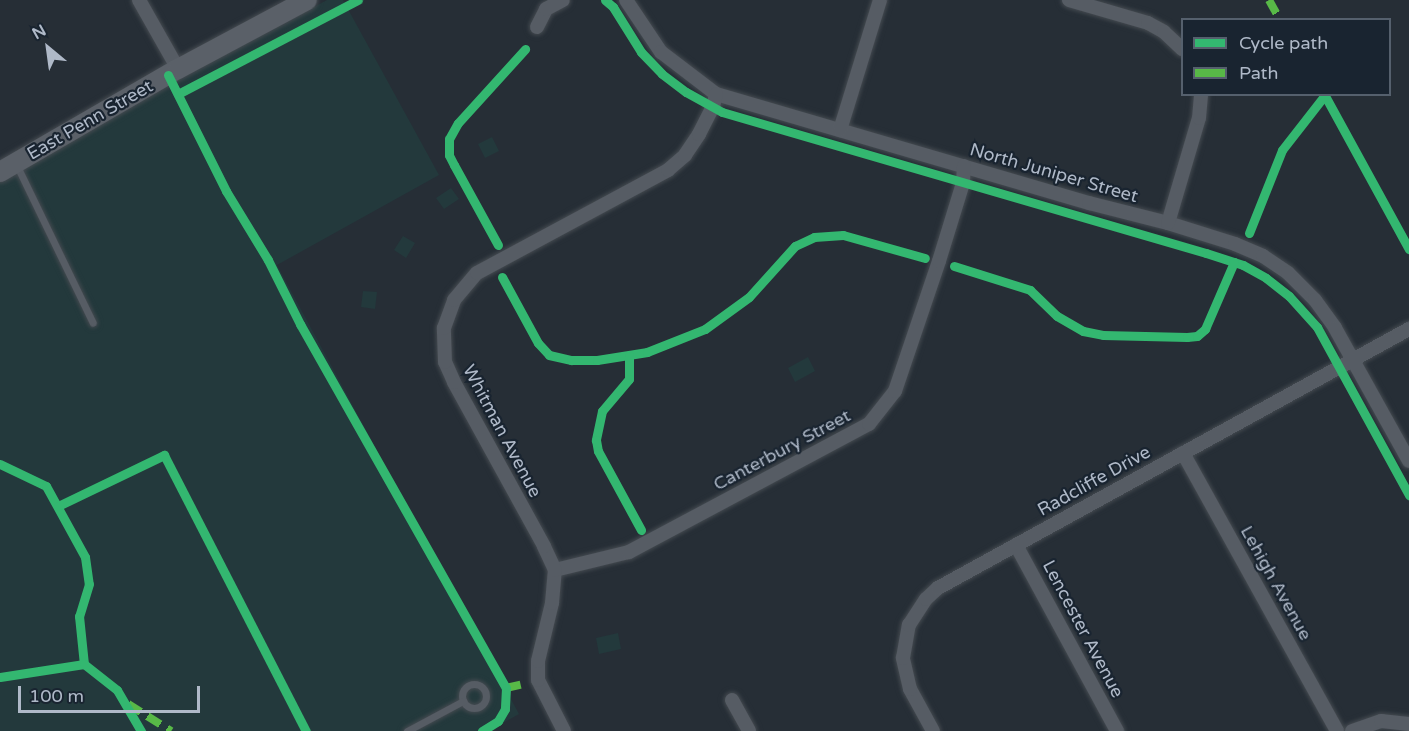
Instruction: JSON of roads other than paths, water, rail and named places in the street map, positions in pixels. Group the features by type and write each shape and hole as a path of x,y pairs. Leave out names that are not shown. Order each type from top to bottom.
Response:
{"street":[{"path":"140,0 178,69"},
{"name":"East Penn Street","path":"8,167 178,69 307,0"},
{"path":"537,27 546,9 562,0"},
{"name":"North Juniper Street","path":"626,0 662,52 716,94 1168,224 1235,244 1263,256 1288,273 1315,300 1353,359 1409,461"},
{"path":"840,130 880,0"},
{"path":"1069,0 1148,23 1164,32 1181,48"},
{"name":"Whitman Avenue","path":"555,570 454,382 445,362 444,328 454,300 477,273 668,170 685,155 699,134 713,107 716,94"},
{"path":"1168,224 1199,118 1200,96"},
{"name":"Canterbury Street","path":"555,570 629,552 869,424 895,391 963,183 964,166"},
{"name":"Radcliffe Drive","path":"933,731 906,675 905,642 909,625 926,599 938,588 1409,329"},
{"name":"Lehigh Avenue","path":"1183,453 1337,731"},
{"name":"Lencester Avenue","path":"1016,544 1118,731"},
{"path":"555,570 552,603 537,661 538,680 564,731"},
{"path":"732,700 749,731"},
{"path":"1352,731 1381,721 1409,724"}],"lane":[{"path":"8,167 93,323"},
{"path":"407,731 463,701"}]}
